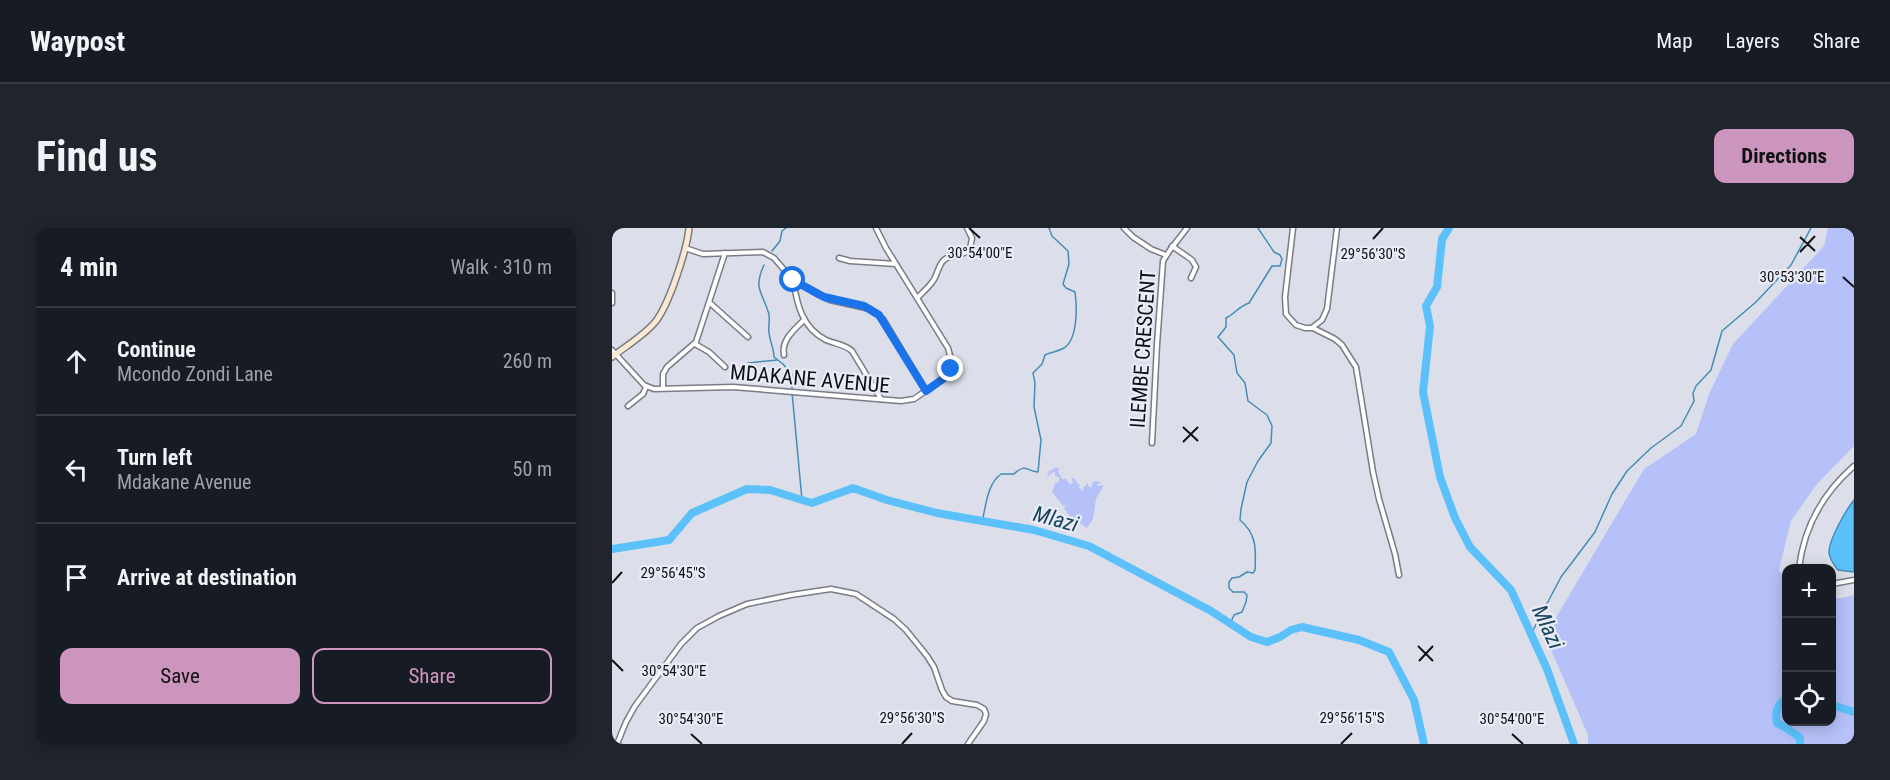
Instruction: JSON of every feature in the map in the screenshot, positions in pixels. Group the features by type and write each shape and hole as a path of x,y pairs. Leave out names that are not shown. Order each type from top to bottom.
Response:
{"street":[{"name":"MDAKANE AVENUE","path":"646,387 733,387 910,401 926,391 948,374 952,366 952,358 876,228"},
{"path":"917,298 933,281 944,260 962,255 970,249 972,238 967,228"},
{"path":"1124,228 1151,249 1166,255"},
{"name":"ILEMBE CRESCENT","path":"1152,443 1162,272 1166,255 1187,228"},
{"path":"1293,228 1285,310 1288,319 1296,325 1313,328 1335,339 1342,345 1356,366 1373,472 1399,575"},
{"path":"1313,328 1322,320 1327,309 1337,228"},
{"path":"628,406 643,394 646,387 613,354 656,321 670,296 690,229"},
{"path":"1172,246 1192,260 1196,267 1191,278"},
{"path":"685,248 703,254 756,251 768,255 783,267 793,280 824,297 864,306 879,315 926,391"},
{"path":"663,388 663,374 667,367 694,344 725,254"},
{"path":"839,258 850,261 896,264"},
{"path":"793,280 797,302 804,320 824,339 846,346 852,351 882,399"},
{"path":"612,293 612,303"},
{"path":"710,303 748,337"},
{"path":"784,355 785,342 804,320"},
{"path":"694,344 709,352 725,367"},
{"path":"1800,564 1809,531 1820,504 1854,466"},
{"path":"1836,583 1854,580"},
{"path":"617,744 635,706 681,644 697,628 747,604 831,590 856,594 894,619 927,656 946,697 955,702 977,705 984,710 986,714 984,721 968,744"}],"shaded area":[{"path":"1828,228 1854,228 1854,446 1817,484 1791,521 1779,570 1782,575 1782,726 1836,726 1836,598 1854,595 1854,744 1588,744 1588,735 1545,636 1644,469 1696,434 1709,394 1733,344 1824,246"},
{"path":"1060,468 1058,471 1062,479 1066,479 1070,484 1073,483 1072,478 1074,478 1083,491 1088,483 1088,486 1092,488 1092,483 1095,481 1101,482 1097,486 1104,485 1096,499 1093,519 1087,528 1070,517 1064,508 1067,505 1063,506 1052,492 1055,483 1059,482 1059,477 1055,476 1055,472 1047,478 1049,470"},
{"path":"1854,500 1854,572 1838,570 1829,553 1834,534"}],"waterway":[{"path":"772,251 780,241 782,231 786,228"},
{"path":"982,522 990,489 996,478 1001,474 1014,474 1024,468 1038,472 1041,440 1034,407 1033,373 1042,364 1045,355 1069,344 1074,330 1075,292 1063,284 1069,264 1068,251 1052,236 1049,228"},
{"path":"1230,624 1234,615 1242,612 1247,595 1244,592 1233,592 1229,588 1229,582 1232,578 1247,572 1253,573 1255,570 1254,543 1250,531 1240,520 1241,509 1247,482 1271,443 1272,426 1267,415 1248,401 1245,383 1237,373 1234,355 1218,337 1226,327 1226,318 1249,303 1272,266 1280,266 1282,259 1280,255 1274,252 1258,228"},
{"name":"Mlazi","path":"1449,228 1442,239 1437,287 1426,306 1430,326 1423,392 1440,477 1455,518 1470,547 1511,590 1547,669 1574,744"},
{"path":"1531,634 1561,577 1595,532 1612,494 1627,471 1651,448 1681,426 1694,401 1693,393 1696,386 1711,370 1722,331 1756,302 1791,265 1811,228"},
{"path":"764,265 759,285 769,314 769,333 774,357 792,375 802,500"},
{"path":"748,363 777,360"},
{"name":"Mlazi","path":"612,549 669,540 692,513 747,489 770,490 812,503 853,488 887,500 937,513 1034,530 1089,546 1211,611 1251,637 1267,642 1302,627 1359,640 1389,652 1414,700 1424,744"},
{"path":"1782,702 1776,715 1777,723 1782,726"},
{"path":"1836,706 1854,712"},
{"path":"1782,726 1800,738 1800,744"}],"route":[{"path":"793,280 824,297 864,306 879,315 926,391 941,382 951,369"}]}
